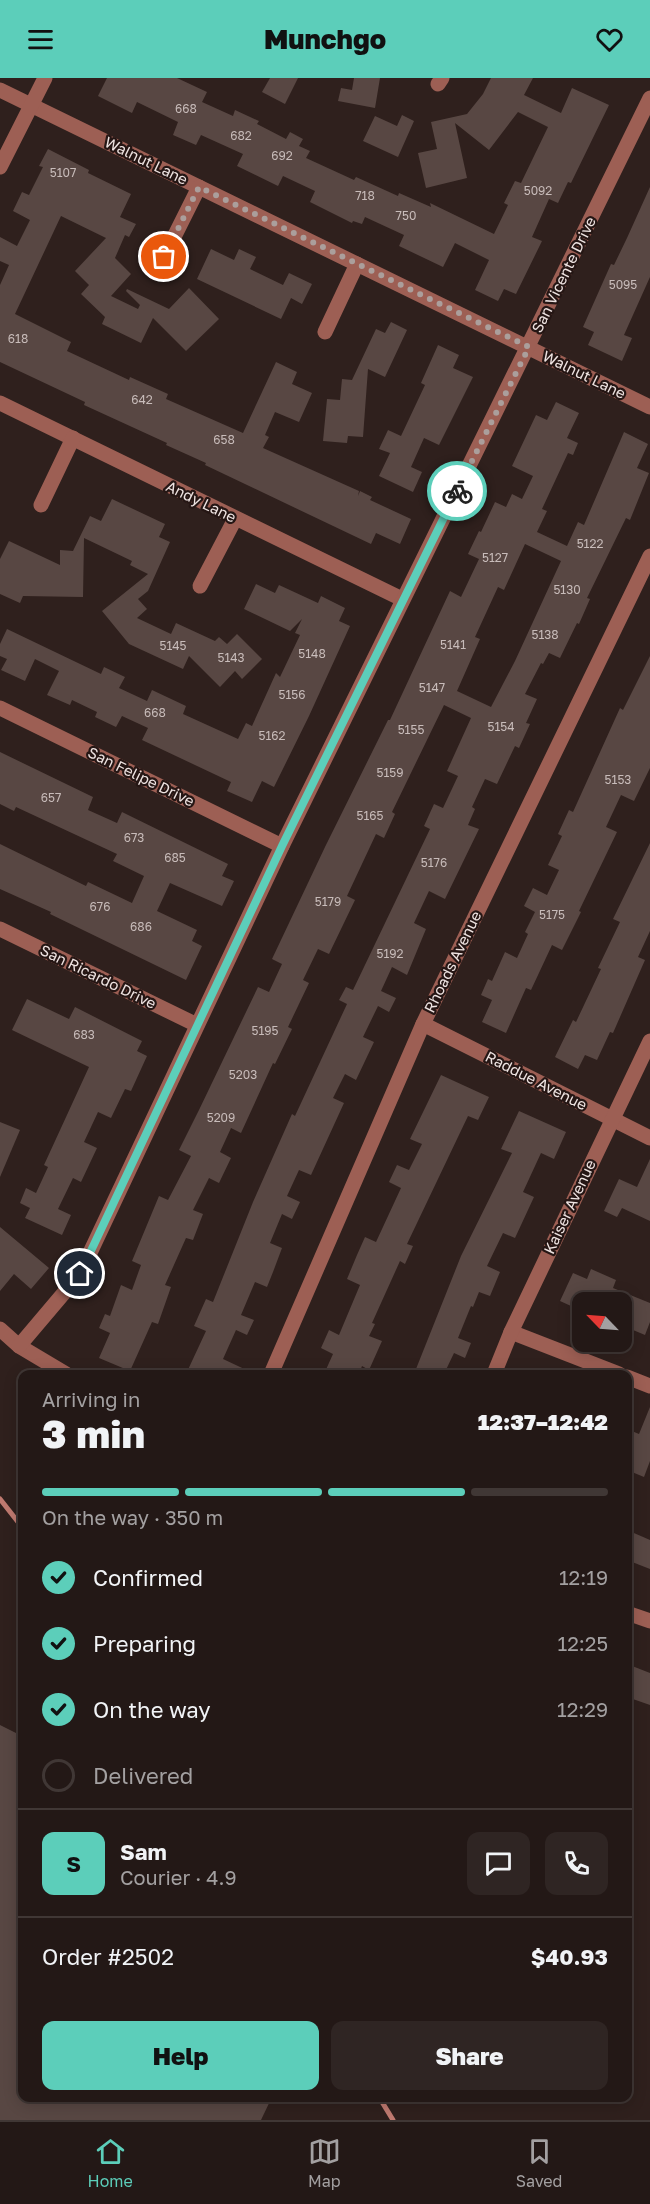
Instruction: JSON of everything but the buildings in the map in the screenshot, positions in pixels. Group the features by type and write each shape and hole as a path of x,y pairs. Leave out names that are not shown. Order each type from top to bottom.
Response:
{"street":[{"path":"0,166 45,78"},
{"name":"Walnut Lane","path":"0,90 650,407"},
{"name":"San Vicente Drive","path":"19,1346 80,1274 282,846 650,98"},
{"path":"164,257 199,187"},
{"path":"326,332 357,264"},
{"name":"Andy Lane","path":"0,403 402,599"},
{"path":"41,505 73,438"},
{"path":"200,586 235,519"},
{"name":"Rhoads Avenue","path":"273,1370 423,1024 650,556"},
{"name":"San Felipe Drive","path":"0,708 282,846"},
{"name":"San Ricardo Drive","path":"0,929 197,1025"},
{"name":"Raddue Avenue","path":"423,1024 650,1138"},
{"name":"Kaiser Avenue","path":"496,1370 511,1332 650,1041"},
{"path":"0,1329 19,1346 59,1370"},
{"path":"511,1332 609,1370"},
{"path":"632,1379 650,1386"},
{"path":"632,1615 650,1621"}],"waterway":[{"path":"0,1499 18,1522"},
{"path":"382,2102 393,2120"}],"way so far":[{"path":"164,257 199,187 529,347 457,491"}],"route":[{"path":"80,1274 282,846 457,491"}]}
